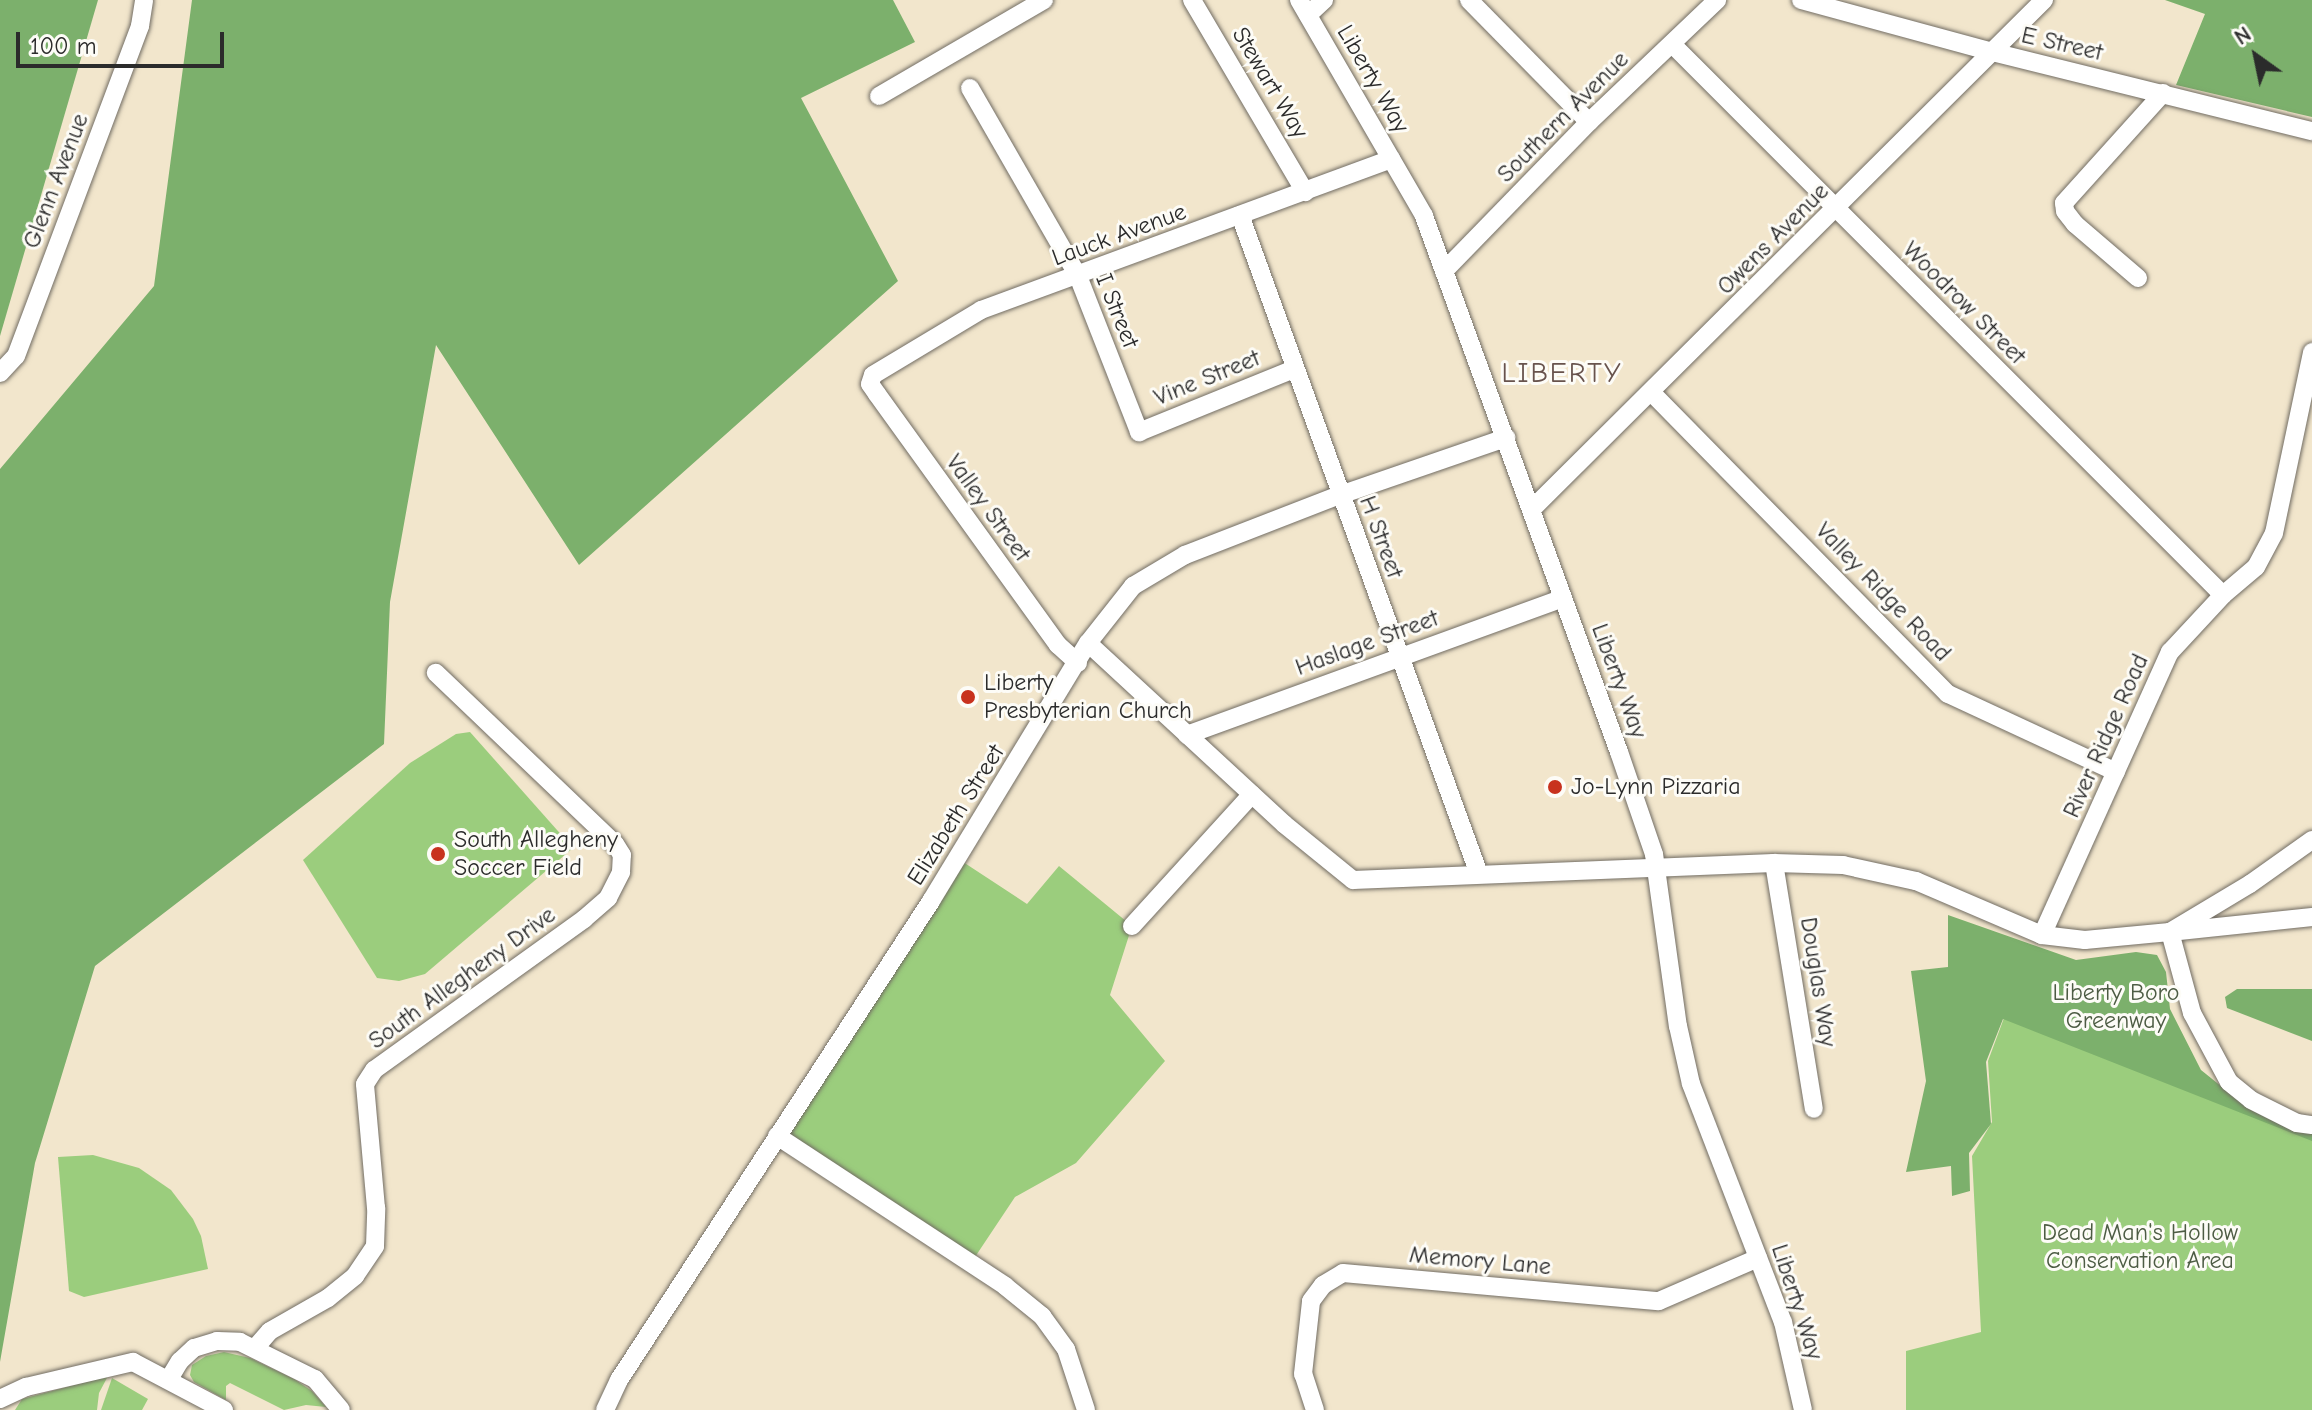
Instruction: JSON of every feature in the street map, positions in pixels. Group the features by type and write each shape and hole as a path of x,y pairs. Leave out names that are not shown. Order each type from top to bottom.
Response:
{"street":[{"name":"Glenn Avenue","path":"0,373 16,356 140,26 144,0"},
{"path":"879,96 1044,0"},
{"name":"Stewart Way","path":"1192,0 1305,192"},
{"path":"1304,8 1324,0"},
{"path":"1469,0 1589,122"},
{"name":"Southern Avenue","path":"1444,271 1589,122 1717,0"},
{"name":"E Street","path":"1801,0 1992,52 2312,131"},
{"name":"Owens Avenue","path":"1532,509 2044,0"},
{"name":"Liberty Way","path":"1304,8 1424,216 1532,509 1657,867 1683,1057 1700,1114 1783,1322 1803,1410"},
{"name":"Woodrow Street","path":"1672,44 2223,595"},
{"name":"I Street","path":"970,88 1078,276 1139,432"},
{"path":"2138,278 2075,224 2065,211 2064,203 2163,93"},
{"name":"Lauck Avenue","path":"873,375 981,310 1391,159"},
{"name":"H Street","path":"1240,215 1479,874"},
{"name":"River Ridge Road","path":"2042,935 2170,652 2223,595 2256,567 2274,533 2312,352"},
{"name":"Vine Street","path":"1139,432 1294,369"},
{"name":"Valley Street","path":"873,375 870,384 877,394 1058,645 1078,663"},
{"name":"Valley Ridge Road","path":"1652,393 1948,694 2116,772"},
{"name":"Elizabeth Street","path":"605,1410 619,1380 931,901 1088,643 1133,586 1151,572 1185,555 1340,495 1506,438"},
{"name":"Haslage Street","path":"1187,735 1563,598"},
{"path":"1088,643 1284,824 1353,880 1774,863 1843,865 1916,881 2042,935 2085,940 2312,917"},
{"name":"South Allegheny Drive","path":"256,1347 270,1331 328,1298 355,1276 375,1246 376,1208 365,1084 374,1070 584,919 608,898 621,872 622,855 615,844 436,673"},
{"path":"1132,926 1252,794"},
{"path":"2170,932 2250,884 2312,840"},
{"name":"Douglas Way","path":"1774,863 1814,1109"},
{"path":"2170,932 2192,1013 2229,1082 2251,1100 2286,1118 2312,1125"},
{"path":"777,1136 1005,1286 1042,1316 1066,1349 1086,1410"},
{"name":"Memory Lane","path":"1315,1410 1303,1374 1311,1301 1323,1285 1343,1273 1659,1301 1758,1258"},
{"path":"169,1379 180,1361 194,1348 217,1341 240,1342 256,1347 315,1379 341,1410"},
{"path":"0,1399 26,1387 133,1362 224,1410"}],"green space":[{"path":"0,0 98,0 0,336"},
{"path":"192,0 893,0 915,42 801,98 898,281 579,565 436,345 390,602 384,744 95,966 35,1163 0,1362 0,469 154,286"},
{"path":"2165,0 2312,0 2312,117 2176,85 2205,14"},
{"name":"South Allegheny Soccer Field","path":"470,732 573,848 425,974 399,981 377,978 303,860 410,763 456,734"},
{"path":"957,858 1027,904 1059,866 1132,926 1110,995 1165,1061 1076,1163 1015,1197 971,1263 777,1136"},
{"name":"Liberty Boro Greenway","path":"1948,915 2076,960 2136,952 2157,955 2166,972 2170,1009 2201,1070 2242,1103 2312,1133 2312,1141 2003,1019 1986,1062 1991,1124 1969,1153 1970,1191 1952,1196 1951,1166 1906,1172 1926,1081 1911,971 1948,967"},
{"path":"2237,989 2312,989 2312,1041 2227,1008 2225,997"},
{"name":"Dead Man's Hollow Conservation Area","path":"2004,1018 2312,1139 2312,1410 1906,1410 1906,1351 1981,1332 1972,1156 1992,1122 1988,1061"},
{"path":"93,1155 139,1168 171,1190 193,1219 201,1236 208,1269 84,1297 69,1291 58,1157"},
{"path":"224,1352 250,1358 294,1379 312,1391 326,1407 306,1405 284,1410 230,1383 226,1386 226,1400 194,1382 190,1375 192,1365 206,1356"},
{"path":"108,1376 99,1393 97,1410 15,1410 22,1399"},
{"path":"112,1378 148,1399 142,1410 101,1410"}],"place":[{"name":"Liberty Presbyterian Church","path":"968,697"},
{"name":"Jo-Lynn Pizzaria","path":"1555,787"},
{"name":"South Allegheny Soccer Field","path":"438,854"}],"district":[{"name":"LIBERTY","path":"1562,373"}]}
